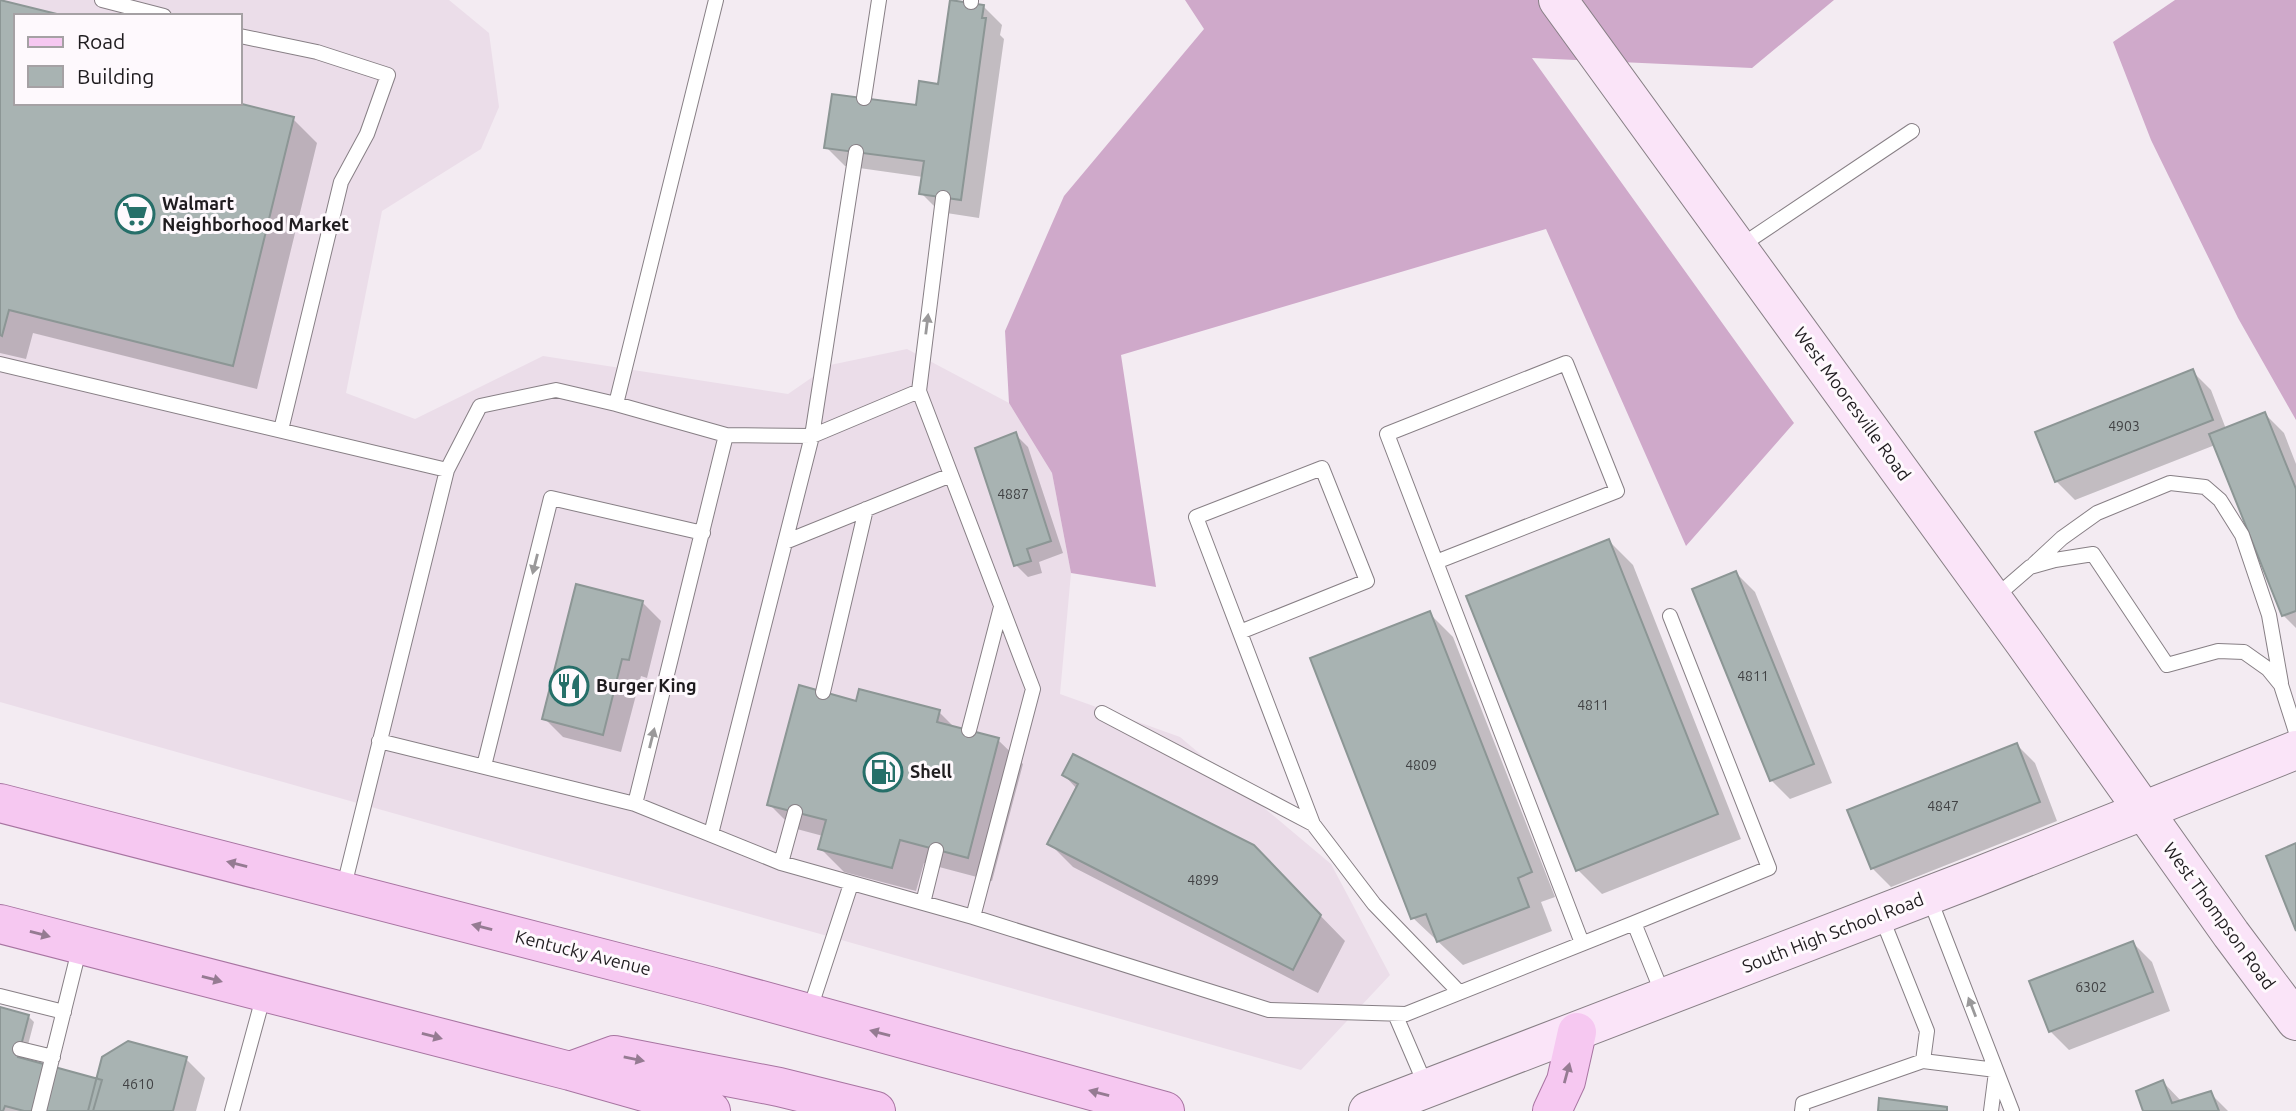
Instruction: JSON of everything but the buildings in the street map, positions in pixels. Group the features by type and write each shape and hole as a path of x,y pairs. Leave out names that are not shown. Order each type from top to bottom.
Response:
{"main road":[{"name":"Kentucky Avenue","path":"0,803 808,1013 1165,1111"},
{"path":"0,924 570,1071 705,1110"},
{"path":"1552,1111 1566,1082 1577,1032"},
{"path":"570,1071 614,1055 779,1087 876,1111"}],"street":[{"name":"West Mooresville Road","path":"1558,0 1993,599 2142,811"},
{"name":"South High School Road","path":"1368,1111 1929,896 2296,750"},
{"name":"West Thompson Road","path":"2142,811 2296,1021"}],"lane":[{"path":"102,0 155,14"},
{"path":"616,404 716,0"},
{"path":"864,98 879,0"},
{"path":"242,36 317,52 388,75 367,134 341,182 281,429"},
{"path":"1738,247 1912,131"},
{"path":"711,834 812,436 856,152"},
{"path":"943,198 919,391 1033,689 973,917"},
{"path":"1436,562 1617,491 1566,363 1387,434 1436,562 1582,943"},
{"path":"0,365 447,470"},
{"path":"342,891 447,470 480,406 556,390 726,435 812,436 919,391"},
{"path":"635,804 704,533 726,435"},
{"path":"1240,632 1367,582 1322,468 1196,517 1313,824 1374,904 1459,992"},
{"path":"785,542 951,475"},
{"path":"1993,599 2062,538 2096,513 2170,483 2205,487 2220,500 2242,535 2269,615 2281,685 2296,732"},
{"path":"484,766 551,498 704,533"},
{"path":"823,692 866,509"},
{"path":"2030,567 2093,554 2167,665 2218,650 2244,652 2268,668 2281,685"},
{"path":"969,730 1001,607"},
{"path":"379,741 635,804 781,863 973,917 1269,1010 1406,1014 1769,868 1670,616"},
{"path":"1102,713 1313,824"},
{"path":"781,863 795,812"},
{"path":"923,904 936,850"},
{"path":"808,1013 851,884"},
{"path":"1929,896 2012,1111"},
{"path":"1880,915 1927,1031 1923,1061"},
{"path":"1634,923 1664,999"},
{"path":"39,1111 80,944"},
{"path":"232,1111 264,992"},
{"path":"0,996 64,1012"},
{"path":"1395,1014 1427,1089"},
{"path":"20,1049 53,1057"},
{"path":"1802,1111 1803,1102 1923,1061 1996,1070"},
{"path":"1991,1111 1996,1070"}],"shaded area":[{"path":"0,0 449,0 489,33 499,107 481,149 382,211 346,393 415,419 543,356 788,394 830,365 907,349 1009,403 1052,473 1071,573 1060,694 1180,737 1331,864 1390,975 1301,1070 0,702"},
{"path":"1185,0 1834,0 1752,68 1532,58 1794,423 1686,546 1546,229 1121,355 1156,587 1071,573 1052,473 1009,403 1005,331 1064,196 1204,29"},
{"path":"2175,0 2296,0 2296,420 2238,318 2151,140 2113,42"}],"place":[{"name":"Walmart Neighborhood Market","path":"135,214"},
{"name":"Burger King","path":"569,686"},
{"name":"Shell","path":"883,772"}]}
